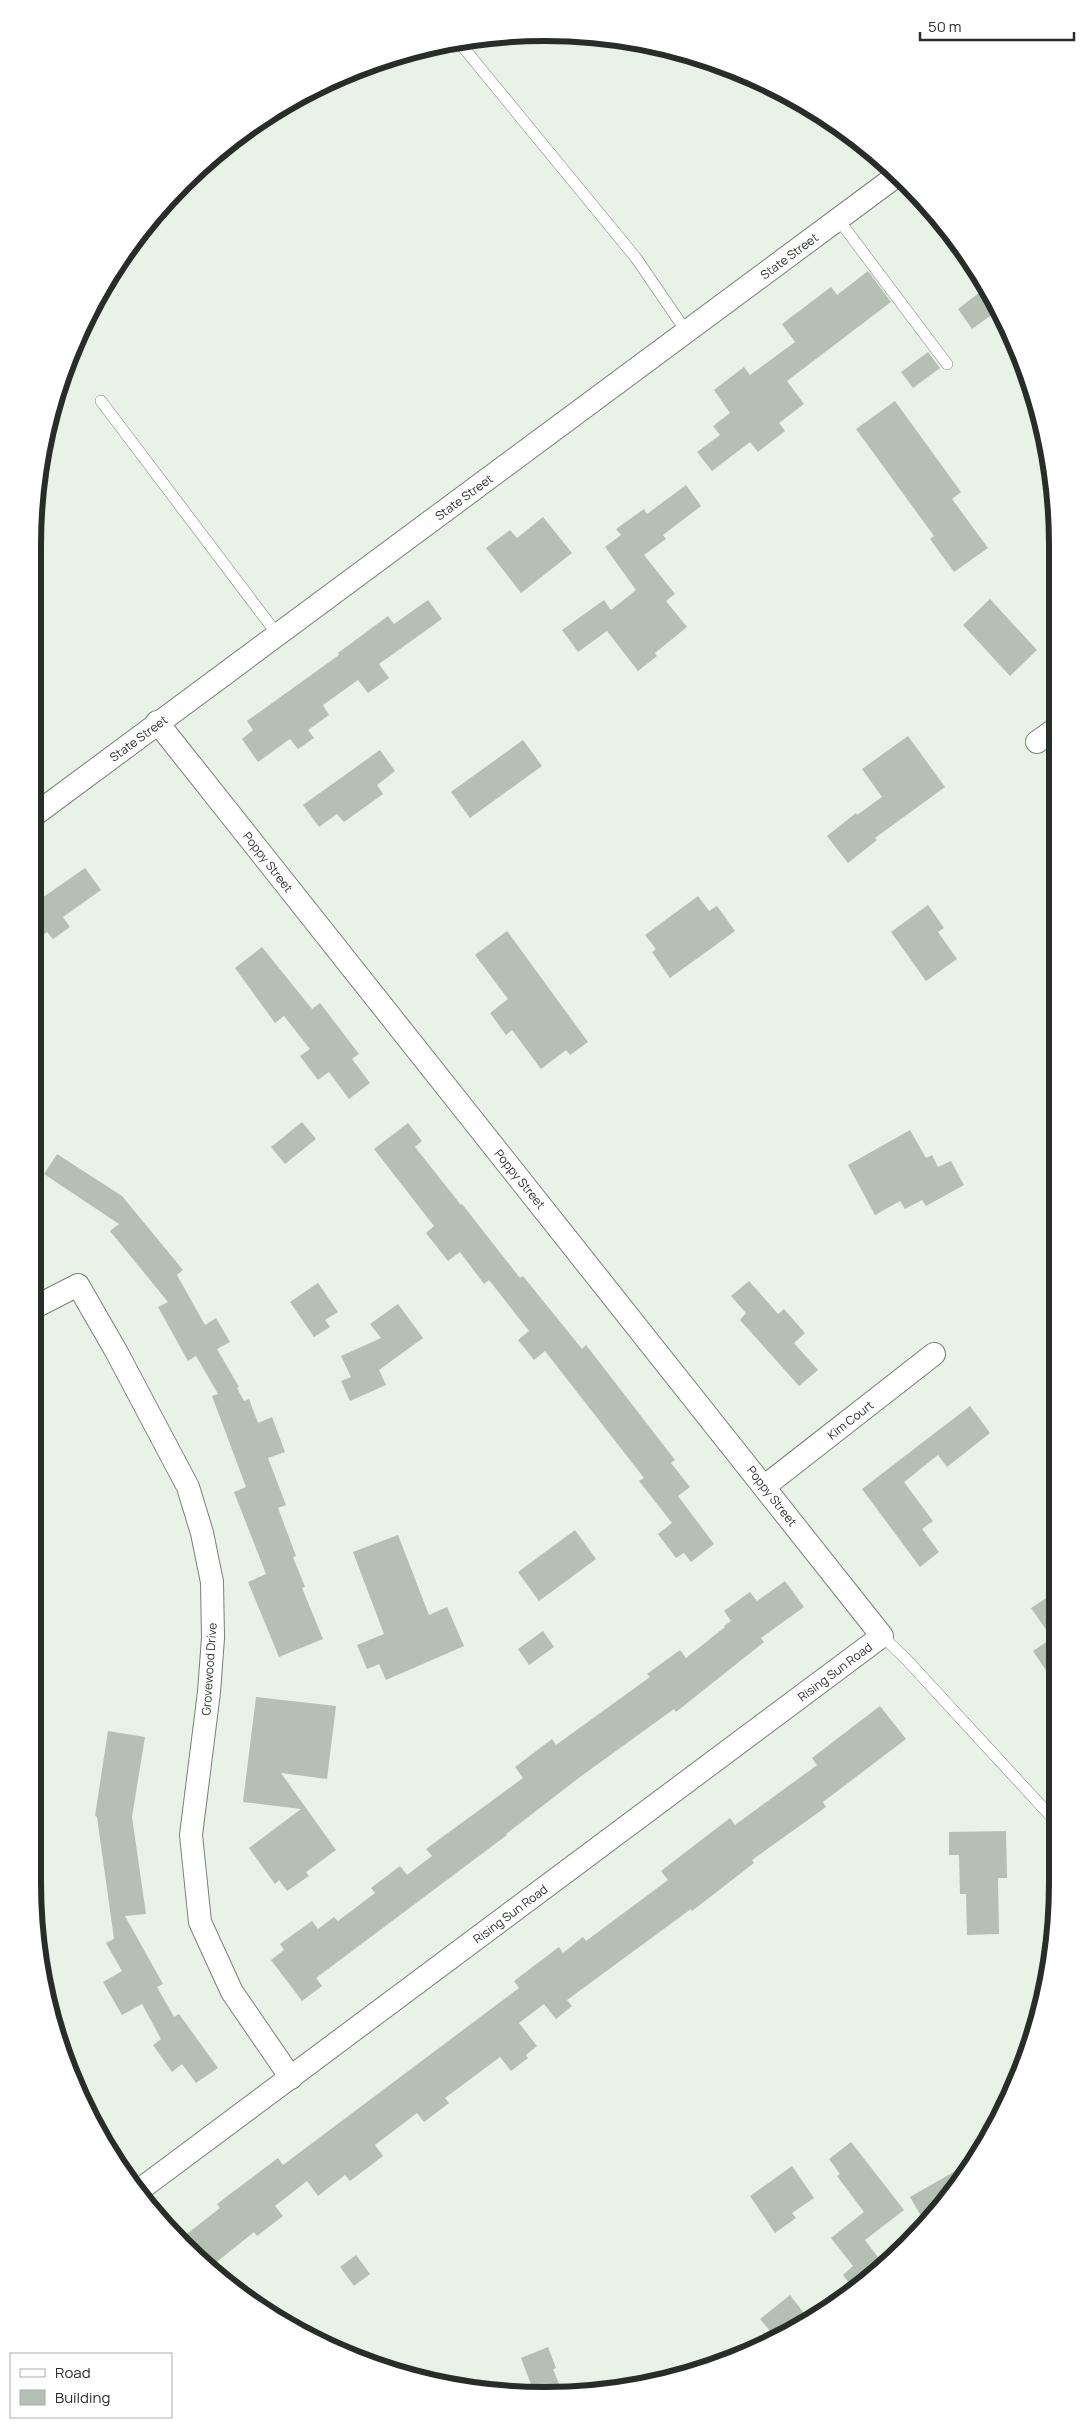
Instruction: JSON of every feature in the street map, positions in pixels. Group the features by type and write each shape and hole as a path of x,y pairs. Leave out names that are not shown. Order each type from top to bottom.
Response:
{"street":[{"name":"State Street","path":"41,809 891,180"},
{"name":"Poppy Street","path":"157,722 765,1486 882,1636"},
{"name":"Grovewood Drive","path":"41,1304 78,1285 116,1351 188,1488 204,1542 212,1582 213,1619 209,1692 191,1835 200,1922 232,1992 291,2078"},
{"name":"Kim Court","path":"765,1486 934,1354"},
{"name":"Rising Sun Road","path":"143,2187 882,1636"}],"lane":[{"path":"464,48 636,258 686,331"},
{"path":"838,219 947,364"},
{"path":"101,401 277,634"},
{"path":"882,1636 906,1658 1049,1814"}],"building":[{"path":"868,271 891,302 787,381 804,404 779,423 785,431 758,452 750,442 712,471 697,452 720,435 713,426 730,413 714,390 744,367 750,375 795,342 782,324 831,287 837,295"},
{"path":"980,292 993,314 972,329 958,309"},
{"path":"928,352 940,368 913,388 901,372"},
{"path":"895,401 961,492 952,499 988,548 954,572 930,539 934,536 856,429"},
{"path":"686,485 701,506 663,535 666,539 644,555 675,594 666,601 687,627 655,653 657,656 638,671 607,631 578,652 562,630 604,600 611,610 636,590 605,547 621,535 616,529 644,509 647,514"},
{"path":"543,517 572,553 521,593 486,548 510,530 517,538"},
{"path":"990,599 1037,650 1010,676 963,625"},
{"path":"428,600 442,619 379,664 389,678 368,693 358,680 323,705 329,715 308,730 314,738 298,749 290,739 258,762 242,739 253,730 247,721 339,655 338,653 388,616 394,624"},
{"path":"908,736 945,787 875,838 877,840 848,863 827,836 856,813 857,815 882,797 862,769"},
{"path":"523,740 542,766 470,818 451,792"},
{"path":"380,750 395,771 377,785 383,794 344,822 337,814 319,827 303,805"},
{"path":"85,868 101,890 63,917 70,927 53,939 47,932 41,936 41,899"},
{"path":"698,896 709,911 717,906 735,931 670,978 652,952 656,949 645,935"},
{"path":"928,905 944,928 938,932 957,959 926,981 891,932"},
{"path":"507,931 588,1042 570,1055 566,1050 541,1069 512,1030 506,1035 490,1013 508,999 475,955"},
{"path":"262,947 312,1009 320,1003 359,1054 352,1059 370,1083 349,1099 329,1072 318,1080 300,1056 310,1049 284,1016 275,1023 235,968"},
{"path":"302,1122 316,1139 285,1164 271,1147"},
{"path":"408,1123 422,1141 415,1147 520,1278 523,1276 582,1349 586,1345 675,1460 671,1463 690,1487 678,1496 714,1544 691,1562 684,1553 676,1558 658,1534 672,1523 639,1481 644,1478 545,1351 534,1360 518,1340 529,1331 489,1280 484,1284 460,1252 448,1261 426,1233 434,1226 374,1149"},
{"path":"910,1130 926,1158 932,1155 938,1167 951,1161 964,1185 926,1206 922,1200 905,1209 900,1201 875,1215 848,1165"},
{"path":"57,1154 122,1196 183,1270 177,1275 205,1325 216,1318 230,1342 217,1349 239,1387 237,1388 244,1401 249,1399 258,1423 272,1417 285,1452 268,1458 286,1505 278,1508 296,1556 293,1557 305,1587 302,1588 323,1639 279,1657 248,1582 266,1574 234,1492 246,1487 212,1396 218,1394 196,1356 188,1361 158,1307 168,1302 110,1231 119,1224 44,1174"},
{"path":"749,1281 778,1314 784,1309 805,1333 794,1343 818,1370 799,1386 740,1320 746,1313 731,1296"},
{"path":"318,1283 338,1312 325,1320 330,1327 314,1337 290,1302"},
{"path":"398,1304 423,1338 379,1370 386,1385 350,1401 341,1381 351,1377 341,1356 381,1338 370,1324"},
{"path":"970,1406 990,1433 947,1467 938,1455 904,1482 933,1521 922,1529 939,1552 920,1567 862,1489"},
{"path":"575,1530 596,1559 539,1601 518,1572"},
{"path":"398,1535 429,1615 447,1607 464,1646 386,1680 379,1664 367,1669 357,1645 384,1634 353,1552"},
{"path":"785,1581 804,1607 761,1638 764,1642 676,1712 674,1709 580,1777 507,1835 316,1978 322,1986 302,2001 271,1960 284,1950 280,1944 312,1921 318,1929 334,1917 338,1921 375,1893 371,1888 400,1866 407,1875 432,1856 426,1849 523,1778 515,1767 552,1739 556,1745 650,1677 647,1674 680,1650 686,1658 731,1621 724,1611 750,1592 757,1601"},
{"path":"1049,1596 1049,1634 1031,1608"},
{"path":"543,1631 554,1647 529,1665 518,1649"},
{"path":"1049,1640 1049,1675 1033,1651"},
{"path":"256,1697 336,1706 327,1779 281,1773 336,1850 306,1872 309,1876 287,1891 279,1880 275,1884 249,1848 301,1809 243,1802"},
{"path":"880,1706 906,1739 823,1802 826,1807 752,1860 754,1863 692,1911 691,1909 567,2000 572,2006 556,2019 544,2004 519,2023 537,2046 526,2055 528,2058 511,2071 500,2057 445,2098 449,2103 424,2122 417,2113 375,2145 383,2156 350,2181 345,2175 318,2196 307,2181 275,2206 283,2216 257,2236 254,2232 215,2264 185,2235 220,2208 217,2204 278,2158 283,2165 519,1988 514,1981 559,1947 563,1953 583,1937 586,1941 668,1880 661,1871 730,1818 735,1825 817,1765 812,1758"},
{"path":"108,1731 145,1737 132,1817 146,1914 125,1916 163,1984 157,1987 174,2017 179,2014 218,2068 196,2083 182,2064 172,2072 153,2045 161,2039 142,2004 122,2015 103,1982 122,1971 106,1943 114,1939 97,1817 95,1816"},
{"path":"1006,1831 1007,1878 998,1878 999,1934 967,1935 966,1894 960,1894 959,1855 949,1855 949,1832"},
{"path":"851,2142 904,2210 865,2240 880,2259 850,2284 843,2275 853,2266 831,2238 864,2212 837,2176 840,2174 829,2159"},
{"path":"792,2166 814,2198 792,2213 796,2218 775,2233 750,2196"},
{"path":"960,2168 922,2217 910,2197"},
{"path":"356,2255 370,2274 354,2286 340,2267"},
{"path":"790,2295 805,2314 772,2333 760,2319"},
{"path":"548,2347 556,2368 553,2369 560,2387 532,2387 521,2358"}]}
